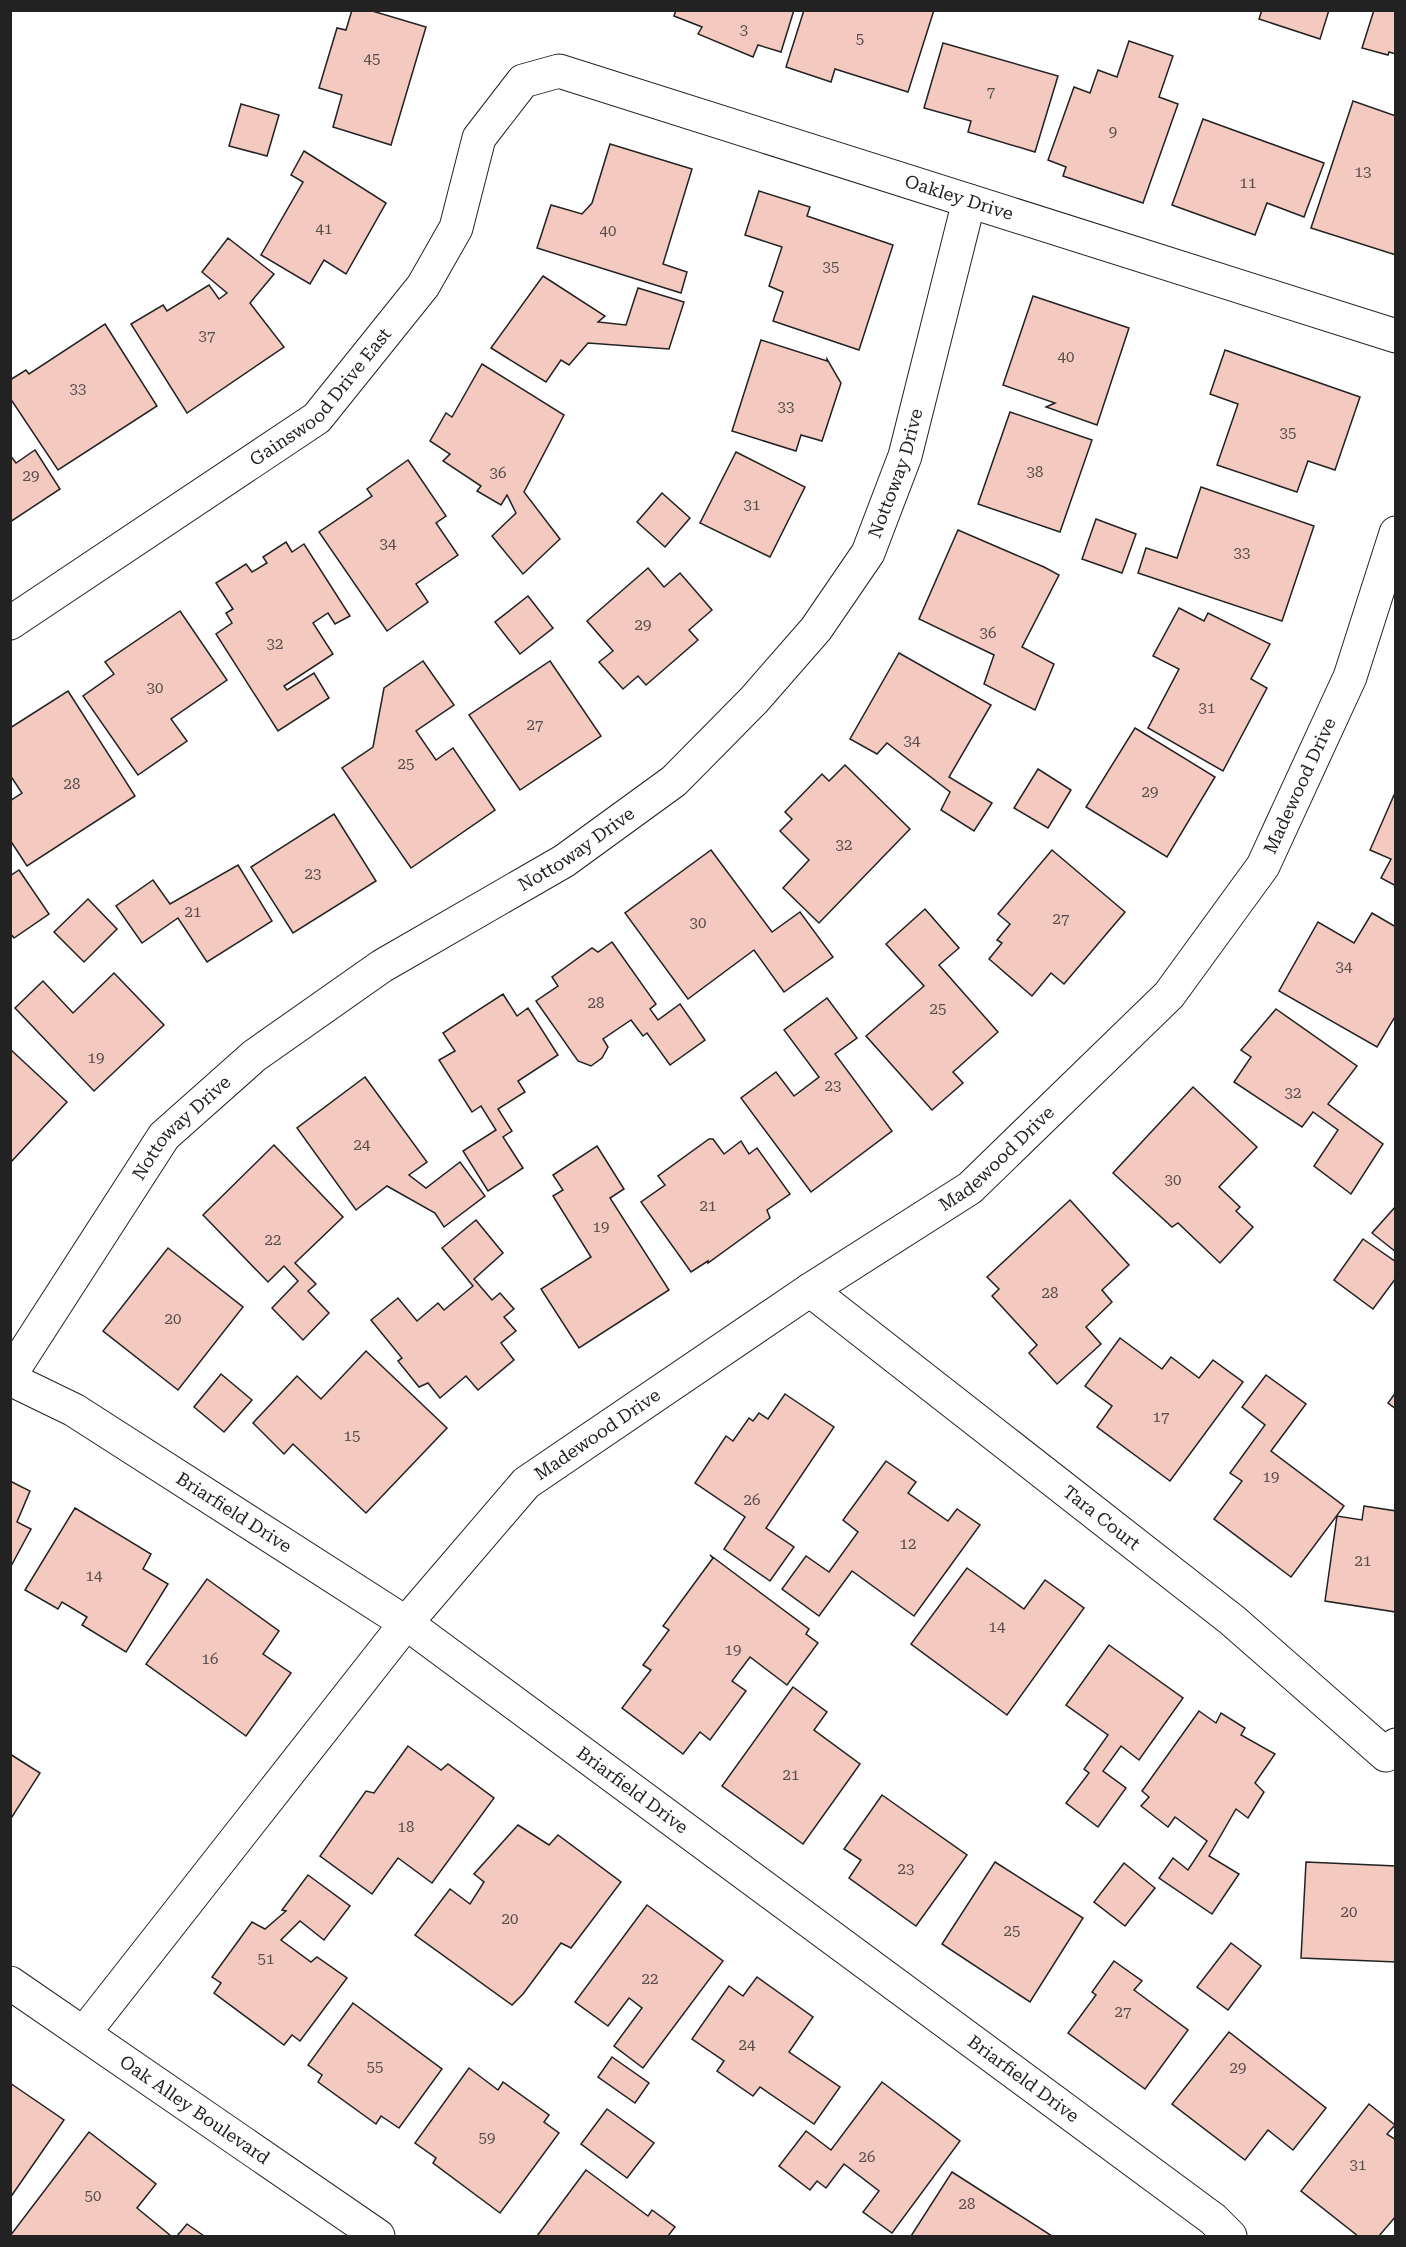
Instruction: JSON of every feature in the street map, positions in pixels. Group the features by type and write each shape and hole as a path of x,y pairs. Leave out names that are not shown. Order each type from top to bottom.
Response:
{"street":[{"name":"Oakley Drive","path":"523,81 559,70 1395,336"},
{"name":"Gainswood Drive East","path":"10,623 317,418 423,286 456,228 479,138 523,81"},
{"name":"Nottoway Drive","path":"10,1377 164,1136 255,1056 382,966 564,861 674,781 754,700 816,629 868,553 905,456 969,201"},
{"name":"Madewood Drive","path":"84,2033 406,1623 526,1483 810,1290 970,1188 1169,995 1263,866 1350,677 1395,533"},
{"name":"Tara Court","path":"810,1290 1232,1620 1391,1750"},
{"name":"Briarfield Drive","path":"10,1377 74,1410 406,1623 1203,2212 1230,2236"},
{"name":"Oak Alley Boulevard","path":"10,1983 378,2236"}],"building":[{"path":"352,10 369,10 426,27 391,145 333,127 342,95 319,88 337,28 346,30"},
{"path":"676,10 794,10 781,52 758,45 753,57 698,34 702,27 674,16"},
{"path":"804,10 934,10 908,92 835,69 831,82 786,67"},
{"path":"1262,10 1329,10 1320,39 1259,19"},
{"path":"1374,10 1396,10 1396,54 1389,52 1388,55 1362,48"},
{"path":"1129,41 1173,56 1159,97 1178,104 1143,203 1063,176 1066,167 1048,160 1074,87 1090,93 1098,70 1117,77"},
{"path":"943,43 1058,76 1035,152 968,132 971,121 924,108"},
{"path":"1353,101 1396,116 1396,255 1311,228"},
{"path":"241,104 279,115 267,156 229,146"},
{"path":"1203,119 1324,163 1304,217 1267,203 1255,235 1172,205"},
{"path":"610,144 692,169 663,264 687,272 681,293 537,248 551,205 582,214 592,203"},
{"path":"304,151 386,203 346,274 324,260 310,284 261,255 303,182 291,175"},
{"path":"759,191 810,207 807,216 893,245 859,350 773,321 783,292 769,286 782,247 745,235"},
{"path":"228,238 274,274 250,303 284,347 187,413 131,324 163,305 167,311 209,285 219,299 227,293 202,272"},
{"path":"543,276 605,316 598,322 626,325 638,288 684,302 669,349 588,343 569,365 561,360 546,382 491,348"},
{"path":"1033,296 1129,328 1097,425 1046,407 1055,403 1003,385"},
{"path":"105,324 157,406 58,470 10,398 10,380 26,370 29,374"},
{"path":"761,340 827,361 827,359 841,383 822,441 801,435 796,451 732,431"},
{"path":"1225,350 1360,397 1335,470 1308,461 1297,492 1217,465 1238,404 1210,394"},
{"path":"482,364 564,415 524,492 560,539 523,574 492,536 516,513 507,495 501,505 477,491 481,486 443,461 450,454 430,441 446,413 452,417"},
{"path":"1010,412 1092,440 1060,532 978,504"},
{"path":"35,450 60,489 10,522 10,455 16,463"},
{"path":"736,452 805,487 770,557 700,523"},
{"path":"408,460 446,516 436,523 458,555 416,584 428,602 387,631 319,532 372,496 367,489"},
{"path":"1201,487 1314,526 1282,621 1138,573 1146,548 1177,558"},
{"path":"662,493 690,518 665,547 637,522"},
{"path":"1096,519 1136,534 1122,573 1082,559"},
{"path":"958,530 1059,575 1022,647 1054,664 1035,710 984,684 994,655 919,619"},
{"path":"286,542 292,552 304,544 350,616 335,624 328,613 313,623 333,654 284,686 287,690 314,673 329,698 278,731 216,634 232,623 226,613 233,609 216,583 246,564 252,572 267,563 263,557"},
{"path":"648,568 664,587 680,573 712,610 689,630 698,640 646,685 638,676 623,689 599,662 613,651 587,621"},
{"path":"528,596 553,628 520,654 495,622"},
{"path":"1179,608 1204,621 1208,613 1270,644 1251,679 1267,688 1223,771 1148,728 1179,669 1153,656"},
{"path":"180,611 227,680 171,719 187,741 138,775 83,696 114,674 105,662"},
{"path":"899,653 991,705 949,777 992,803 974,831 941,810 950,792 887,743 877,754 850,739"},
{"path":"423,661 454,705 416,731 436,760 453,748 495,810 411,868 342,768 373,747 384,688"},
{"path":"550,661 601,736 520,790 469,715"},
{"path":"68,691 135,796 27,866 10,840 10,801 22,793 10,775 10,728"},
{"path":"1135,728 1215,777 1167,857 1086,807"},
{"path":"845,765 910,829 819,923 783,888 809,860 780,831 792,819 785,812 822,774 829,781"},
{"path":"1038,769 1071,790 1048,828 1014,808"},
{"path":"1394,795 1396,795 1396,886 1381,878 1391,859 1370,850"},
{"path":"334,814 376,881 293,933 251,867"},
{"path":"711,850 772,932 800,912 833,957 784,992 754,950 688,999 625,913"},
{"path":"1052,850 1125,912 1064,984 1051,973 1032,996 989,959 1002,943 997,940 1010,924 998,914"},
{"path":"238,865 272,921 207,962 178,918 142,943 116,906 153,880 170,904"},
{"path":"19,870 49,914 14,938 10,933 10,876"},
{"path":"88,899 117,929 84,962 54,932"},
{"path":"925,909 959,948 939,965 998,1032 953,1072 963,1083 932,1110 866,1036 924,986 886,944"},
{"path":"1372,913 1396,927 1396,1015 1377,1047 1279,991 1318,922 1354,943"},
{"path":"612,942 656,1004 650,1009 658,1020 680,1004 705,1040 670,1065 647,1033 643,1036 631,1020 603,1039 608,1047 602,1058 591,1066 578,1061 536,1001 558,986 552,977 592,948 598,952"},
{"path":"114,973 164,1025 94,1091 15,1008 43,981 73,1013"},
{"path":"503,994 517,1016 528,1008 558,1055 518,1081 525,1092 498,1109 512,1131 503,1137 523,1168 488,1191 463,1151 496,1130 481,1106 472,1112 439,1060 455,1051 443,1033"},
{"path":"827,998 857,1038 835,1054 892,1131 811,1192 741,1098 776,1072 794,1096 819,1077 784,1030"},
{"path":"1276,1009 1357,1066 1328,1104 1383,1144 1351,1194 1314,1166 1338,1130 1313,1112 1302,1127 1234,1082 1251,1057 1241,1050"},
{"path":"10,1049 67,1102 10,1163"},
{"path":"365,1077 427,1162 409,1175 426,1188 460,1162 485,1196 444,1227 435,1213 387,1186 356,1210 297,1128"},
{"path":"1193,1087 1257,1147 1219,1187 1240,1207 1236,1211 1253,1227 1220,1263 1178,1223 1172,1227 1113,1173"},
{"path":"709,1139 713,1139 724,1154 741,1141 749,1154 757,1148 790,1194 767,1210 770,1218 708,1263 708,1261 691,1272 641,1202 665,1185 658,1176"},
{"path":"274,1145 343,1217 295,1263 316,1284 308,1291 329,1313 303,1340 272,1308 298,1281 284,1266 268,1282 203,1215"},
{"path":"597,1146 624,1189 610,1198 669,1290 579,1348 541,1289 591,1257 553,1196 563,1190 553,1175"},
{"path":"1070,1200 1129,1265 1102,1290 1112,1302 1086,1327 1101,1344 1057,1384 1029,1353 1037,1345 992,1296 999,1289 987,1277"},
{"path":"1396,1206 1396,1252 1372,1233"},
{"path":"476,1220 503,1253 474,1279 492,1300 500,1293 514,1309 504,1317 516,1331 501,1343 514,1360 478,1390 466,1376 440,1398 428,1383 419,1387 398,1361 402,1358 371,1320 398,1298 417,1321 438,1303 444,1310 473,1286 442,1248"},
{"path":"1363,1239 1396,1262 1396,1278 1373,1309 1334,1280"},
{"path":"168,1248 243,1307 178,1390 103,1331"},
{"path":"1120,1338 1162,1369 1171,1357 1199,1378 1213,1360 1243,1382 1170,1481 1097,1427 1112,1406 1085,1386"},
{"path":"366,1351 447,1428 366,1513 293,1444 284,1454 253,1423 297,1376 321,1399"},
{"path":"221,1374 252,1400 224,1432 194,1407"},
{"path":"1266,1375 1306,1404 1271,1451 1344,1506 1291,1577 1214,1519 1242,1481 1230,1473 1265,1425 1242,1407"},
{"path":"1396,1392 1396,1409 1388,1403"},
{"path":"785,1394 834,1427 766,1528 794,1547 770,1581 724,1549 745,1517 695,1483 726,1436 733,1441 749,1418 753,1421 759,1413 768,1419"},
{"path":"886,1461 916,1482 908,1493 948,1521 957,1509 980,1525 914,1616 852,1571 819,1616 782,1589 806,1556 829,1572 858,1532 843,1520"},
{"path":"10,1481 30,1491 17,1522 31,1529 10,1568"},
{"path":"1364,1506 1396,1511 1396,1612 1325,1601 1337,1516 1362,1520"},
{"path":"75,1508 151,1554 143,1569 168,1584 126,1652 82,1625 87,1617 62,1602 58,1609 25,1590"},
{"path":"710,1555 809,1629 806,1634 818,1643 787,1685 750,1657 732,1681 746,1691 710,1740 700,1732 683,1754 622,1708 651,1670 643,1665 669,1630 663,1626 713,1558"},
{"path":"967,1568 1024,1609 1045,1580 1084,1608 1007,1715 911,1644"},
{"path":"207,1579 279,1631 263,1654 291,1673 246,1736 146,1664"},
{"path":"1109,1645 1183,1698 1139,1760 1121,1746 1103,1771 1126,1788 1098,1827 1066,1803 1089,1773 1084,1769 1108,1735 1066,1705"},
{"path":"793,1687 827,1712 814,1730 860,1764 803,1844 722,1786"},
{"path":"1199,1711 1216,1723 1221,1713 1245,1728 1241,1735 1275,1754 1255,1783 1264,1792 1248,1818 1236,1809 1209,1856 1239,1874 1212,1914 1159,1878 1173,1858 1188,1870 1207,1841 1175,1817 1168,1827 1141,1806 1149,1797 1142,1791"},
{"path":"408,1746 441,1770 448,1764 494,1798 432,1883 398,1858 372,1894 320,1856 366,1791 374,1793"},
{"path":"10,1754 40,1773 10,1820"},
{"path":"882,1795 967,1855 916,1926 849,1878 861,1860 844,1849"},
{"path":"518,1825 549,1845 558,1835 621,1882 571,1948 561,1943 523,1994 512,2005 415,1935 450,1889 470,1904 484,1882 474,1874"},
{"path":"995,1862 1083,1918 1030,2002 942,1944"},
{"path":"1306,1862 1396,1866 1396,1962 1301,1958"},
{"path":"1124,1863 1155,1888 1125,1926 1094,1902"},
{"path":"308,1875 350,1906 324,1940 300,1921 281,1940 311,1962 317,1957 347,1978 300,2041 292,2035 284,2045 214,1993 221,1983 212,1977 252,1922 265,1929 286,1911 282,1910"},
{"path":"647,1905 723,1961 643,2068 614,2046 642,2008 629,1998 608,2026 575,2002"},
{"path":"1231,1943 1261,1966 1228,2010 1197,1987"},
{"path":"1114,1961 1142,1981 1134,1990 1188,2030 1145,2089 1068,2033 1096,1995 1092,1992"},
{"path":"757,1977 813,2017 789,2052 840,2087 814,2124 760,2087 753,2096 717,2071 724,2061 692,2039 729,1986 743,1996"},
{"path":"353,2003 442,2069 399,2128 381,2116 376,2124 318,2082 322,2075 308,2065"},
{"path":"1229,2032 1326,2108 1293,2150 1268,2130 1245,2160 1172,2104"},
{"path":"612,2057 649,2083 635,2103 598,2077"},
{"path":"469,2068 498,2090 503,2082 549,2115 544,2122 559,2133 500,2213 433,2163 436,2158 415,2143"},
{"path":"882,2082 960,2141 892,2233 863,2212 879,2191 844,2164 826,2188 817,2181 810,2190 779,2166 806,2131 831,2150"},
{"path":"10,2083 64,2120 10,2198"},
{"path":"1369,2104 1395,2125 1387,2134 1396,2140 1396,2216 1379,2236 1358,2236 1301,2191"},
{"path":"607,2109 654,2143 627,2178 581,2144"},
{"path":"89,2132 156,2184 137,2208 171,2236 10,2236"},
{"path":"586,2170 648,2216 652,2210 675,2227 668,2236 537,2236"},
{"path":"952,2172 1052,2236 911,2236"},
{"path":"187,2224 204,2236 177,2236"}]}
